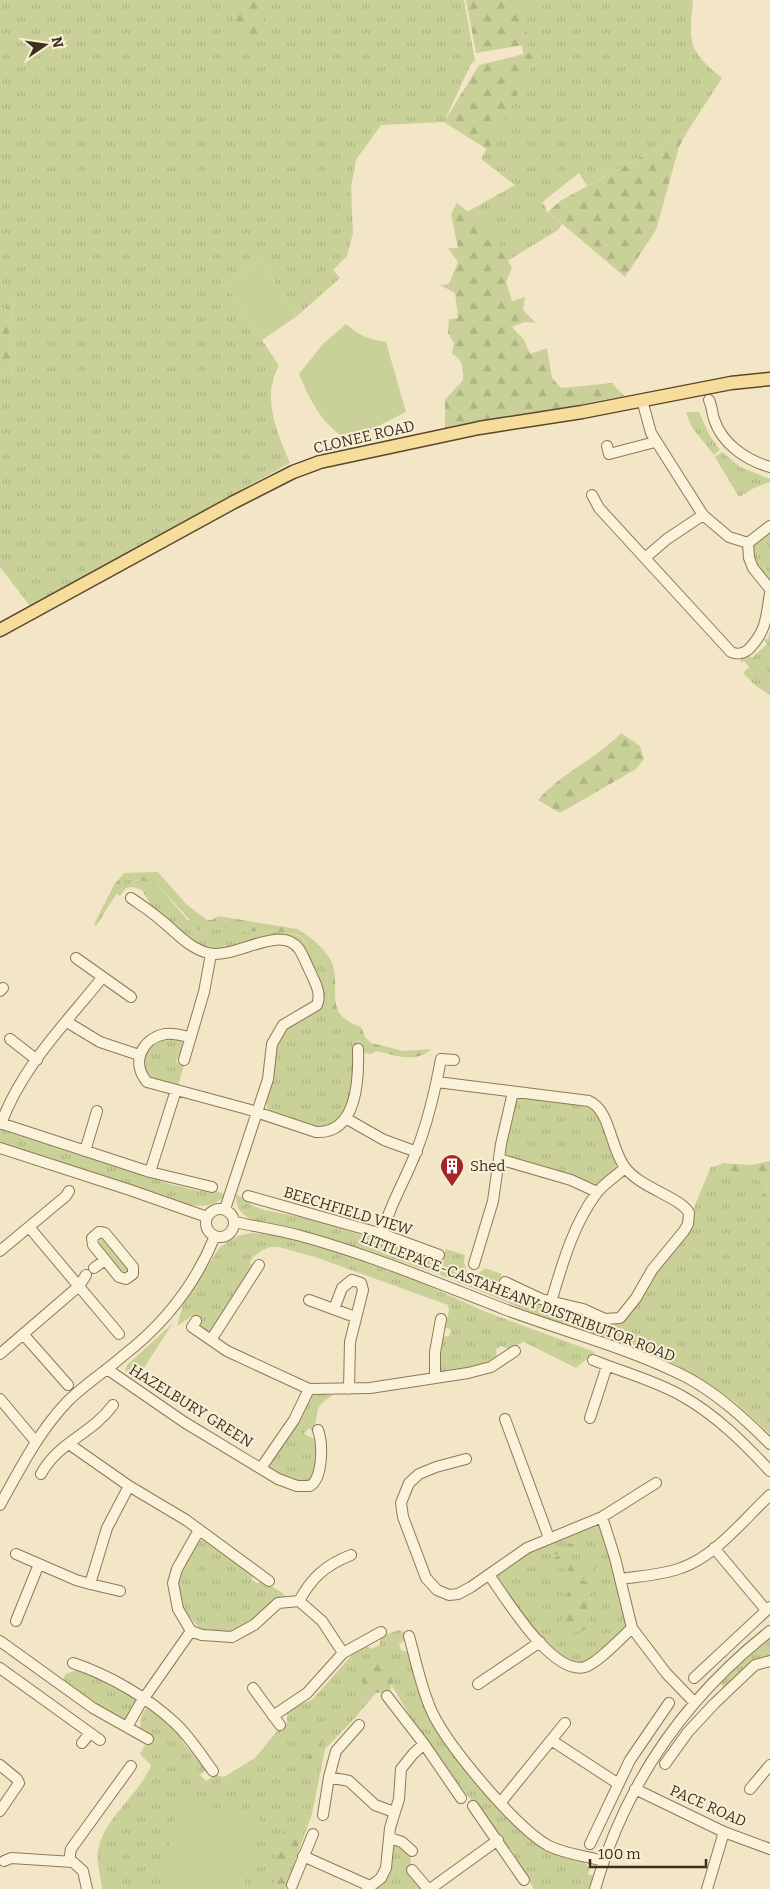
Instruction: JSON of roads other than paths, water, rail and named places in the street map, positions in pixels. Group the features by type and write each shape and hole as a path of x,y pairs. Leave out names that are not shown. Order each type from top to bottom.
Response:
{"main road":[{"name":"CLONEE ROAD","path":"0,630 293,472 320,462 396,445 731,383 770,379"}],"street":[{"path":"642,400 650,433 703,516 729,537 748,543"},
{"path":"709,400 718,428 730,444 742,455 770,467"},
{"path":"607,446 609,454 655,442"},
{"path":"592,495 599,508 736,654 746,652 762,635 770,593"},
{"path":"645,558 667,539 703,516"},
{"path":"748,543 770,526"},
{"path":"748,543 749,558 753,568 770,588"},
{"path":"131,898 161,920 188,944 211,954 229,952 283,939 295,944 300,950 318,989 320,998 317,1005 289,1020 283,1025 275,1038 268,1059 268,1079 225,1209"},
{"path":"184,1060 189,1037 204,992 211,954"},
{"path":"76,958 131,998"},
{"path":"102,978 37,1060 20,1085 0,1124 150,1172 212,1187"},
{"path":"67,1022 100,1042 139,1055"},
{"path":"189,1037 163,1035 148,1042 139,1055 139,1069 147,1082 322,1132 334,1130 346,1119 355,1091 360,1056"},
{"path":"10,1038 37,1060"},
{"path":"382,1234 390,1205 417,1152 436,1082 440,1059 454,1060"},
{"path":"436,1082 589,1101 596,1104 602,1112 612,1145 625,1168 645,1186 680,1204 689,1213 688,1224 684,1231 652,1270 636,1298 620,1318 605,1320 583,1310 551,1302 505,1282"},
{"path":"150,1172 176,1090"},
{"path":"474,1264 493,1201 499,1160 514,1092"},
{"path":"85,1151 97,1111"},
{"path":"346,1119 384,1140 417,1152"},
{"path":"0,1148 130,1190 207,1218"},
{"path":"499,1160 571,1180 596,1192"},
{"path":"551,1302 564,1258 596,1192 625,1168"},
{"path":"0,1251 66,1196 69,1191"},
{"name":"BEECHFIELD VIEW","path":"248,1196 382,1234 439,1254"},
{"path":"216,1209 225,1209 232,1214 235,1222 228,1234 215,1236 206,1226 207,1218 216,1209"},
{"name":"LITTLEPACE-CASTAHEANY DISTRIBUTOR ROAD","path":"235,1222 300,1235 355,1252 416,1273 504,1309 661,1365 689,1379 725,1403 770,1444"},
{"path":"29,1227 119,1334"},
{"path":"102,1232 106,1233 133,1266 133,1274 126,1279 122,1278 105,1260 92,1243 92,1238 102,1232"},
{"path":"0,1505 49,1423 69,1401 156,1326 175,1305 200,1269 215,1236"},
{"path":"0,1354 79,1286 90,1272 105,1260"},
{"path":"211,1340 259,1265"},
{"path":"334,1309 346,1283 352,1280 358,1281 363,1286 350,1342 349,1389"},
{"path":"309,1300 355,1317"},
{"path":"435,1378 435,1352 441,1319"},
{"path":"196,1321 192,1327 227,1351 309,1389 392,1386 486,1368 515,1351"},
{"path":"23,1334 68,1385"},
{"path":"593,1360 660,1385 703,1409 744,1443 770,1471"},
{"path":"590,1418 607,1366"},
{"name":"HAZELBURY GREEN","path":"107,1368 184,1422 292,1485 302,1487 313,1484 316,1480 320,1462 318,1430"},
{"name":"HAZELBURY GREEN","path":"261,1468 294,1420 309,1389"},
{"path":"0,1399 36,1442"},
{"path":"41,1474 53,1455 94,1426 113,1404"},
{"path":"505,1419 549,1538"},
{"path":"69,1444 129,1486 200,1530 257,1577 269,1581"},
{"path":"466,1459 426,1470 412,1479 403,1495 401,1508 426,1578 437,1590 449,1595 458,1594 527,1548 602,1517 656,1483"},
{"path":"90,1584 107,1528 129,1486"},
{"path":"621,1579 682,1568 714,1548 770,1495"},
{"path":"602,1517 621,1579 632,1628 666,1673 694,1702"},
{"path":"200,1530 177,1569 173,1583 178,1609 191,1631 202,1636 232,1637 254,1625 278,1603 299,1601 322,1621 343,1653"},
{"path":"696,1671 768,1609 714,1548"},
{"path":"16,1554 90,1584 120,1592"},
{"path":"299,1601 308,1584 318,1573 330,1564 351,1555"},
{"path":"16,1622 39,1564"},
{"path":"489,1575 540,1642 560,1662 571,1667 583,1668 592,1663 632,1628"},
{"path":"127,1727 143,1699 191,1631"},
{"path":"595,1889 622,1813 665,1739 694,1702 770,1631"},
{"path":"274,1716 306,1693 343,1653 381,1632"},
{"path":"409,1636 427,1699 436,1721 458,1752 500,1802 531,1833 550,1846 604,1861"},
{"path":"0,1641 93,1708 148,1740"},
{"path":"478,1684 540,1642"},
{"path":"671,1761 688,1732 721,1698 754,1665 770,1661"},
{"path":"73,1663 102,1675 143,1699 175,1724 213,1771"},
{"path":"0,1668 100,1740"},
{"path":"253,1688 280,1726"},
{"path":"387,1696 424,1744 461,1798"},
{"path":"590,1836 617,1783 663,1706"},
{"path":"500,1802 565,1723"},
{"path":"322,1815 336,1751 360,1725"},
{"path":"82,1743 90,1732"},
{"path":"552,1740 617,1783"},
{"path":"303,1856 369,1887 379,1880 384,1873 394,1812 399,1799 401,1769 424,1744"},
{"path":"0,1765 17,1779 19,1783 0,1811"},
{"path":"750,1789 770,1765"},
{"path":"69,1861 71,1849 131,1766"},
{"path":"329,1777 348,1781 375,1805 394,1812"},
{"name":"PACE ROAD","path":"635,1789 724,1832 770,1849"},
{"path":"473,1806 524,1880"},
{"path":"707,1889 724,1832"},
{"path":"292,1885 313,1834"},
{"path":"390,1838 402,1842 412,1851"},
{"path":"412,1870 429,1889 498,1840"},
{"path":"1,1862 11,1858 69,1861 82,1868 87,1889"}],"place":[{"name":"Shed","path":"452,1187"}]}
